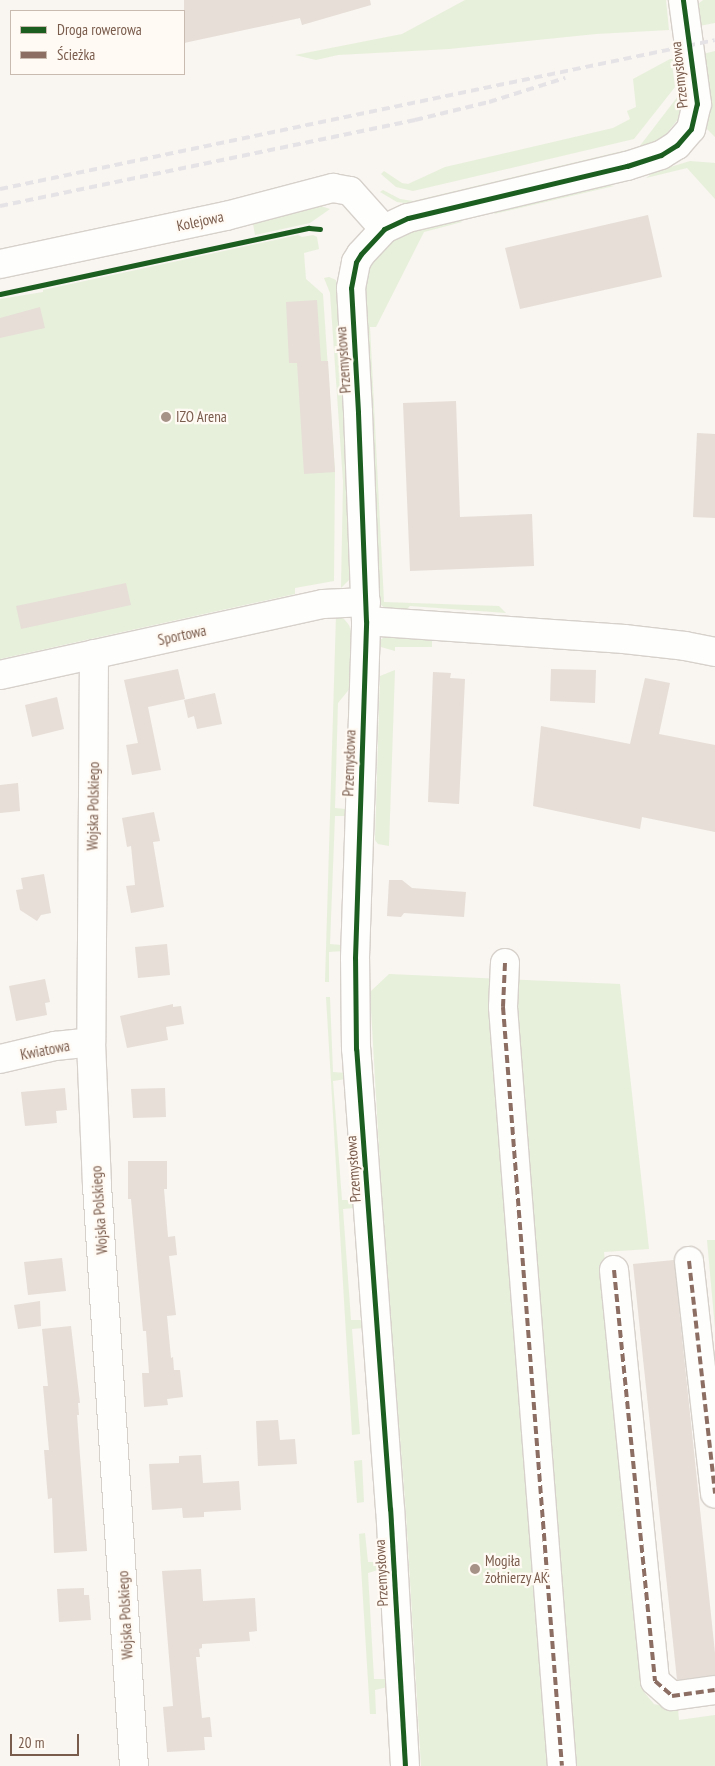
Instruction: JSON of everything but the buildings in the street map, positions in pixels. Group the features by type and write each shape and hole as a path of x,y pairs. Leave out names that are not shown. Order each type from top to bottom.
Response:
{"street":[{"name":"Przemysłowa","path":"405,1766 390,1499 356,1050 355,958 366,612 351,288 356,262 377,234 408,218 645,161 661,155 677,145 691,129 697,104 683,0"},
{"name":"Kolejowa","path":"0,264 226,216 334,188 350,191 384,229"},
{"name":"Sportowa","path":"0,675 333,602 366,612 624,639 685,646 715,652"},
{"name":"Wojska Polskiego","path":"94,654 91,1042 97,1185 134,1766"},
{"path":"505,963 503,1006 562,1766"},
{"name":"Kwiatowa","path":"0,1059 56,1046 91,1042"},
{"path":"690,1261 715,1494"},
{"path":"614,1270 655,1681 672,1696 715,1690"}],"green space":[{"path":"465,0 666,0 669,30 596,34 449,49 338,55 316,60 295,55 402,34"},
{"path":"703,0 715,0 715,23 699,26 697,5"},
{"path":"715,51 715,137 706,128 709,112 703,54"},
{"path":"670,59 676,59 677,63 672,64 675,87 634,139 413,191 396,187 381,174 384,171 402,183 408,184 445,167 613,128 630,119 627,111 636,107 633,79"},
{"path":"685,87 679,118 663,138 646,149 413,204 397,202 380,192 383,190 400,199 413,201 639,147"},
{"path":"690,161 715,163 715,199 687,168 646,178 654,172"},
{"path":"601,183 614,186 494,214 496,211"},
{"path":"321,206 330,209 310,223 255,235 253,224 257,219"},
{"path":"459,219 462,222 424,232 376,327 370,327 384,602 499,606 506,613 410,606 402,614 388,611 379,603 362,293 369,266 392,241 414,230"},
{"name":"IZO Arena","path":"298,235 302,237 313,235 317,237 319,249 304,253 306,279 323,294 335,472 334,581 295,588 295,594 0,659 0,299 43,292 43,290"},
{"path":"329,277 336,280 337,285 352,555 351,578 341,588 343,482 330,293 324,278"},
{"path":"336,615 344,619 349,625 352,635 351,687 338,703 335,808 348,811 346,816 335,816 330,944 341,945 343,951 329,952 329,982 325,982"},
{"path":"389,634 432,636 432,647 395,647 395,651 381,647 380,640"},
{"path":"395,670 389,846 378,844 375,840 380,676"},
{"path":"389,974 620,984 649,1249 604,1252 644,1692 654,1704 678,1709 679,1720 715,1715 715,1766 421,1766 406,1513 384,1235 370,992"},
{"path":"326,997 330,997 333,1072 346,1073 346,1079 333,1081 342,1200 353,1200 356,1203 353,1208 343,1209 351,1320 362,1320 364,1328 352,1329 360,1434 352,1435"},
{"path":"707,1240 715,1240 715,1328"},
{"path":"362,1460 364,1502 357,1503 354,1461"},
{"path":"365,1533 368,1562 379,1562 381,1569 368,1573 374,1679 387,1679 387,1687 375,1690 376,1714 370,1714 359,1534"}],"railway":[{"path":"0,189 715,40"},
{"path":"0,206 415,120 489,102 565,78"}],"marked path":[{"path":"505,963 503,1007 562,1766"},
{"path":"689,1261 715,1494"},
{"path":"614,1270 655,1681 672,1696 715,1690"}],"cycle path":[{"path":"405,1766 390,1509 356,1049 355,958 366,621 351,288 356,262 361,254 384,229 408,218 627,166 661,155 677,145 691,129 697,104 683,0"},
{"path":"0,294 309,228 320,229"}],"place":[{"name":"IZO Arena","path":"166,417"},
{"name":"Mogiła żołnierzy AK","path":"475,1569"}]}
